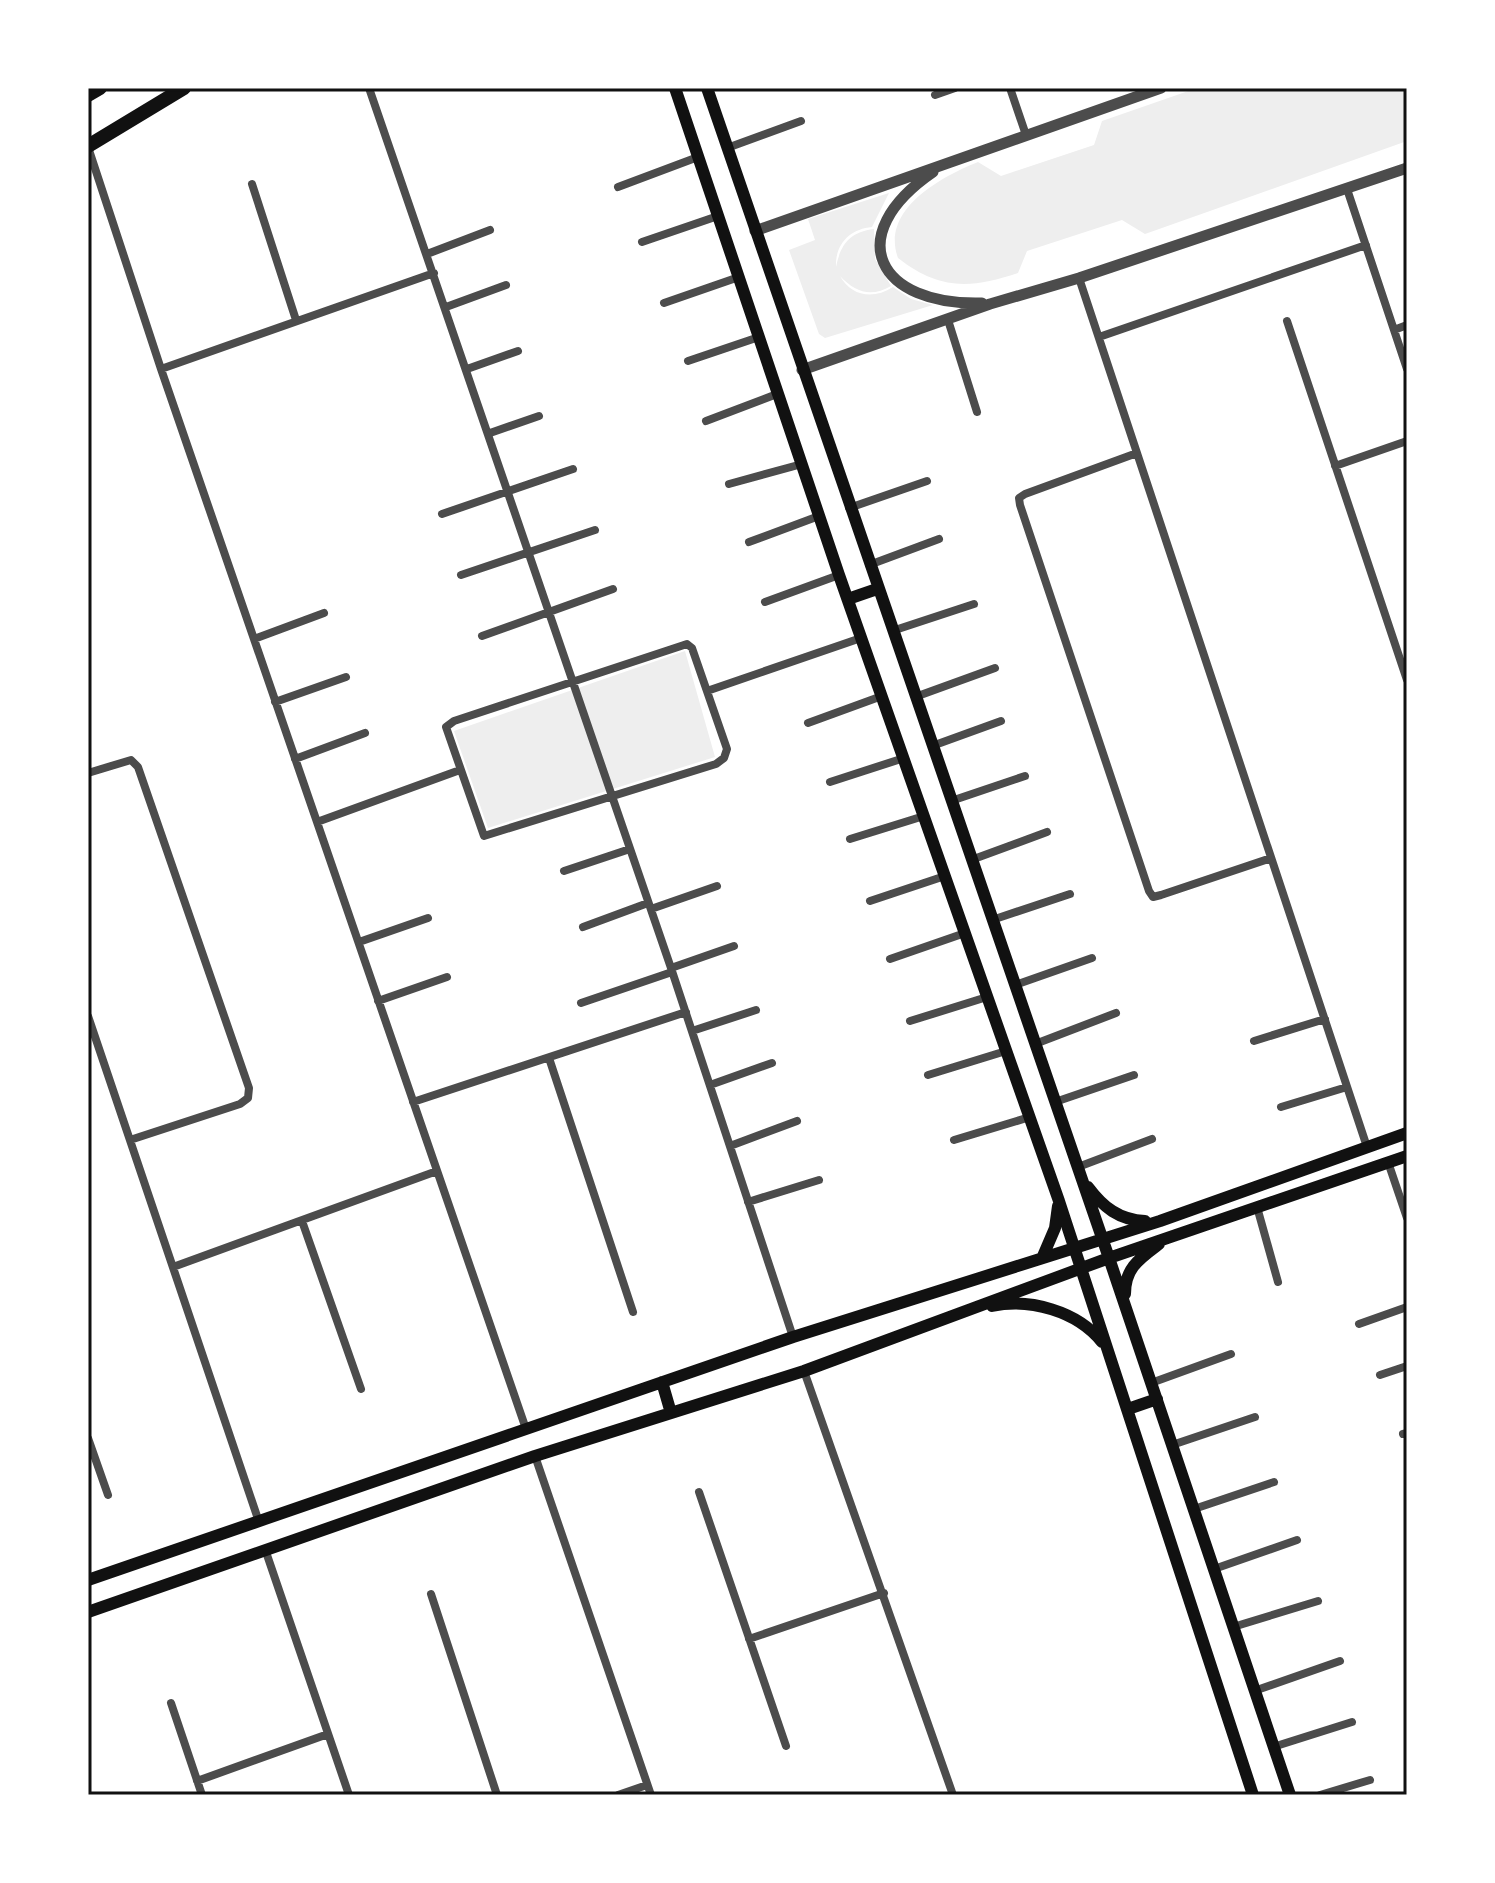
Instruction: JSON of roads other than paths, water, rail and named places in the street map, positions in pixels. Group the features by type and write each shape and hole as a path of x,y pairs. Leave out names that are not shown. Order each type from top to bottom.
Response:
{"main road":[{"path":"88,95 100,88"},
{"path":"88,146 184,88"},
{"path":"675,88 839,575 1059,1201 1253,1795"},
{"path":"707,88 1290,1795"},
{"path":"848,599 877,589"},
{"path":"88,1580 793,1337 1100,1237 1160,1221 1407,1133"},
{"path":"88,1612 535,1456 804,1371 1109,1258 1407,1156"},
{"path":"1080,1173 1101,1204 1117,1215 1133,1220 1160,1221"},
{"path":"1043,1256 1055,1228 1059,1201"},
{"path":"1125,1306 1125,1278 1133,1264 1169,1237"},
{"path":"931,1322 1020,1302 1061,1312 1095,1333 1108,1349"},
{"path":"662,1382 671,1413"},
{"path":"1128,1409 1157,1399"}],"street":[{"path":"369,88 490,433 793,1337"},
{"path":"935,95 955,88"},
{"path":"1010,88 1026,135"},
{"path":"755,231 1159,88"},
{"path":"727,148 801,121"},
{"path":"88,146 161,369 526,1429"},
{"path":"618,187 698,157"},
{"path":"946,162 915,184 884,219 879,244 882,260 888,273 912,292 955,303 991,304"},
{"path":"802,370 991,304 1079,278 1407,168"},
{"path":"252,184 296,320"},
{"path":"1347,189 1407,369"},
{"path":"642,242 718,216"},
{"path":"427,254 490,230"},
{"path":"1099,337 1366,245"},
{"path":"161,369 434,273"},
{"path":"664,303 739,277"},
{"path":"1079,278 1367,1147"},
{"path":"446,307 506,285"},
{"path":"948,320 977,412"},
{"path":"1287,321 1406,677"},
{"path":"1394,330 1407,325"},
{"path":"688,361 759,337"},
{"path":"467,369 518,351"},
{"path":"706,421 777,394"},
{"path":"490,433 539,416"},
{"path":"1335,466 1407,441"},
{"path":"1137,453 1019,498 1153,897 1271,858"},
{"path":"729,484 802,464"},
{"path":"442,514 573,469"},
{"path":"849,508 927,481"},
{"path":"749,542 819,516"},
{"path":"461,575 595,530"},
{"path":"869,565 939,539"},
{"path":"765,602 839,575"},
{"path":"482,636 613,589"},
{"path":"892,631 974,604"},
{"path":"254,639 324,613"},
{"path":"707,691 861,638"},
{"path":"687,644 692,648 707,691 727,749 724,758 716,764 484,836 446,727 454,721 687,644"},
{"path":"915,697 995,668"},
{"path":"275,702 346,677"},
{"path":"808,723 882,696"},
{"path":"932,746 1001,721"},
{"path":"295,759 365,733"},
{"path":"830,782 904,758"},
{"path":"88,773 122,761 131,760 138,767 249,1088 248,1098 240,1104 130,1140"},
{"path":"317,822 460,770"},
{"path":"951,801 1025,776"},
{"path":"850,839 924,816"},
{"path":"971,860 1047,832"},
{"path":"564,871 630,849"},
{"path":"870,901 945,876"},
{"path":"583,927 717,886"},
{"path":"992,920 1070,894"},
{"path":"359,942 428,918"},
{"path":"890,959 965,933"},
{"path":"581,1003 734,946"},
{"path":"1015,985 1092,958"},
{"path":"378,1001 447,977"},
{"path":"910,1021 987,997"},
{"path":"692,1031 756,1010"},
{"path":"413,1102 686,1012"},
{"path":"1035,1044 1116,1013"},
{"path":"88,1016 259,1522"},
{"path":"1254,1041 1325,1019"},
{"path":"928,1075 1006,1051"},
{"path":"549,1058 633,1312"},
{"path":"710,1085 772,1063"},
{"path":"1055,1102 1134,1075"},
{"path":"1281,1107 1347,1087"},
{"path":"954,1140 1030,1117"},
{"path":"730,1146 797,1121"},
{"path":"1080,1173 1152,1139"},
{"path":"1388,1162 1407,1218"},
{"path":"173,1267 437,1171"},
{"path":"748,1202 819,1180"},
{"path":"1257,1207 1278,1282"},
{"path":"302,1221 361,1389"},
{"path":"1359,1324 1407,1307"},
{"path":"1151,1383 1231,1354"},
{"path":"1380,1375 1407,1366"},
{"path":"804,1371 953,1795"},
{"path":"1172,1445 1255,1417"},
{"path":"88,1438 108,1495"},
{"path":"535,1456 651,1795"},
{"path":"1194,1509 1274,1482"},
{"path":"699,1492 786,1746"},
{"path":"1214,1569 1297,1540"},
{"path":"265,1549 349,1795"},
{"path":"749,1639 884,1593"},
{"path":"431,1594 497,1795"},
{"path":"1233,1627 1318,1601"},
{"path":"1254,1691 1340,1661"},
{"path":"171,1703 202,1795"},
{"path":"1273,1747 1352,1722"},
{"path":"197,1781 328,1734"},
{"path":"1320,1795 1370,1780"},
{"path":"618,1795 647,1785"}]}
